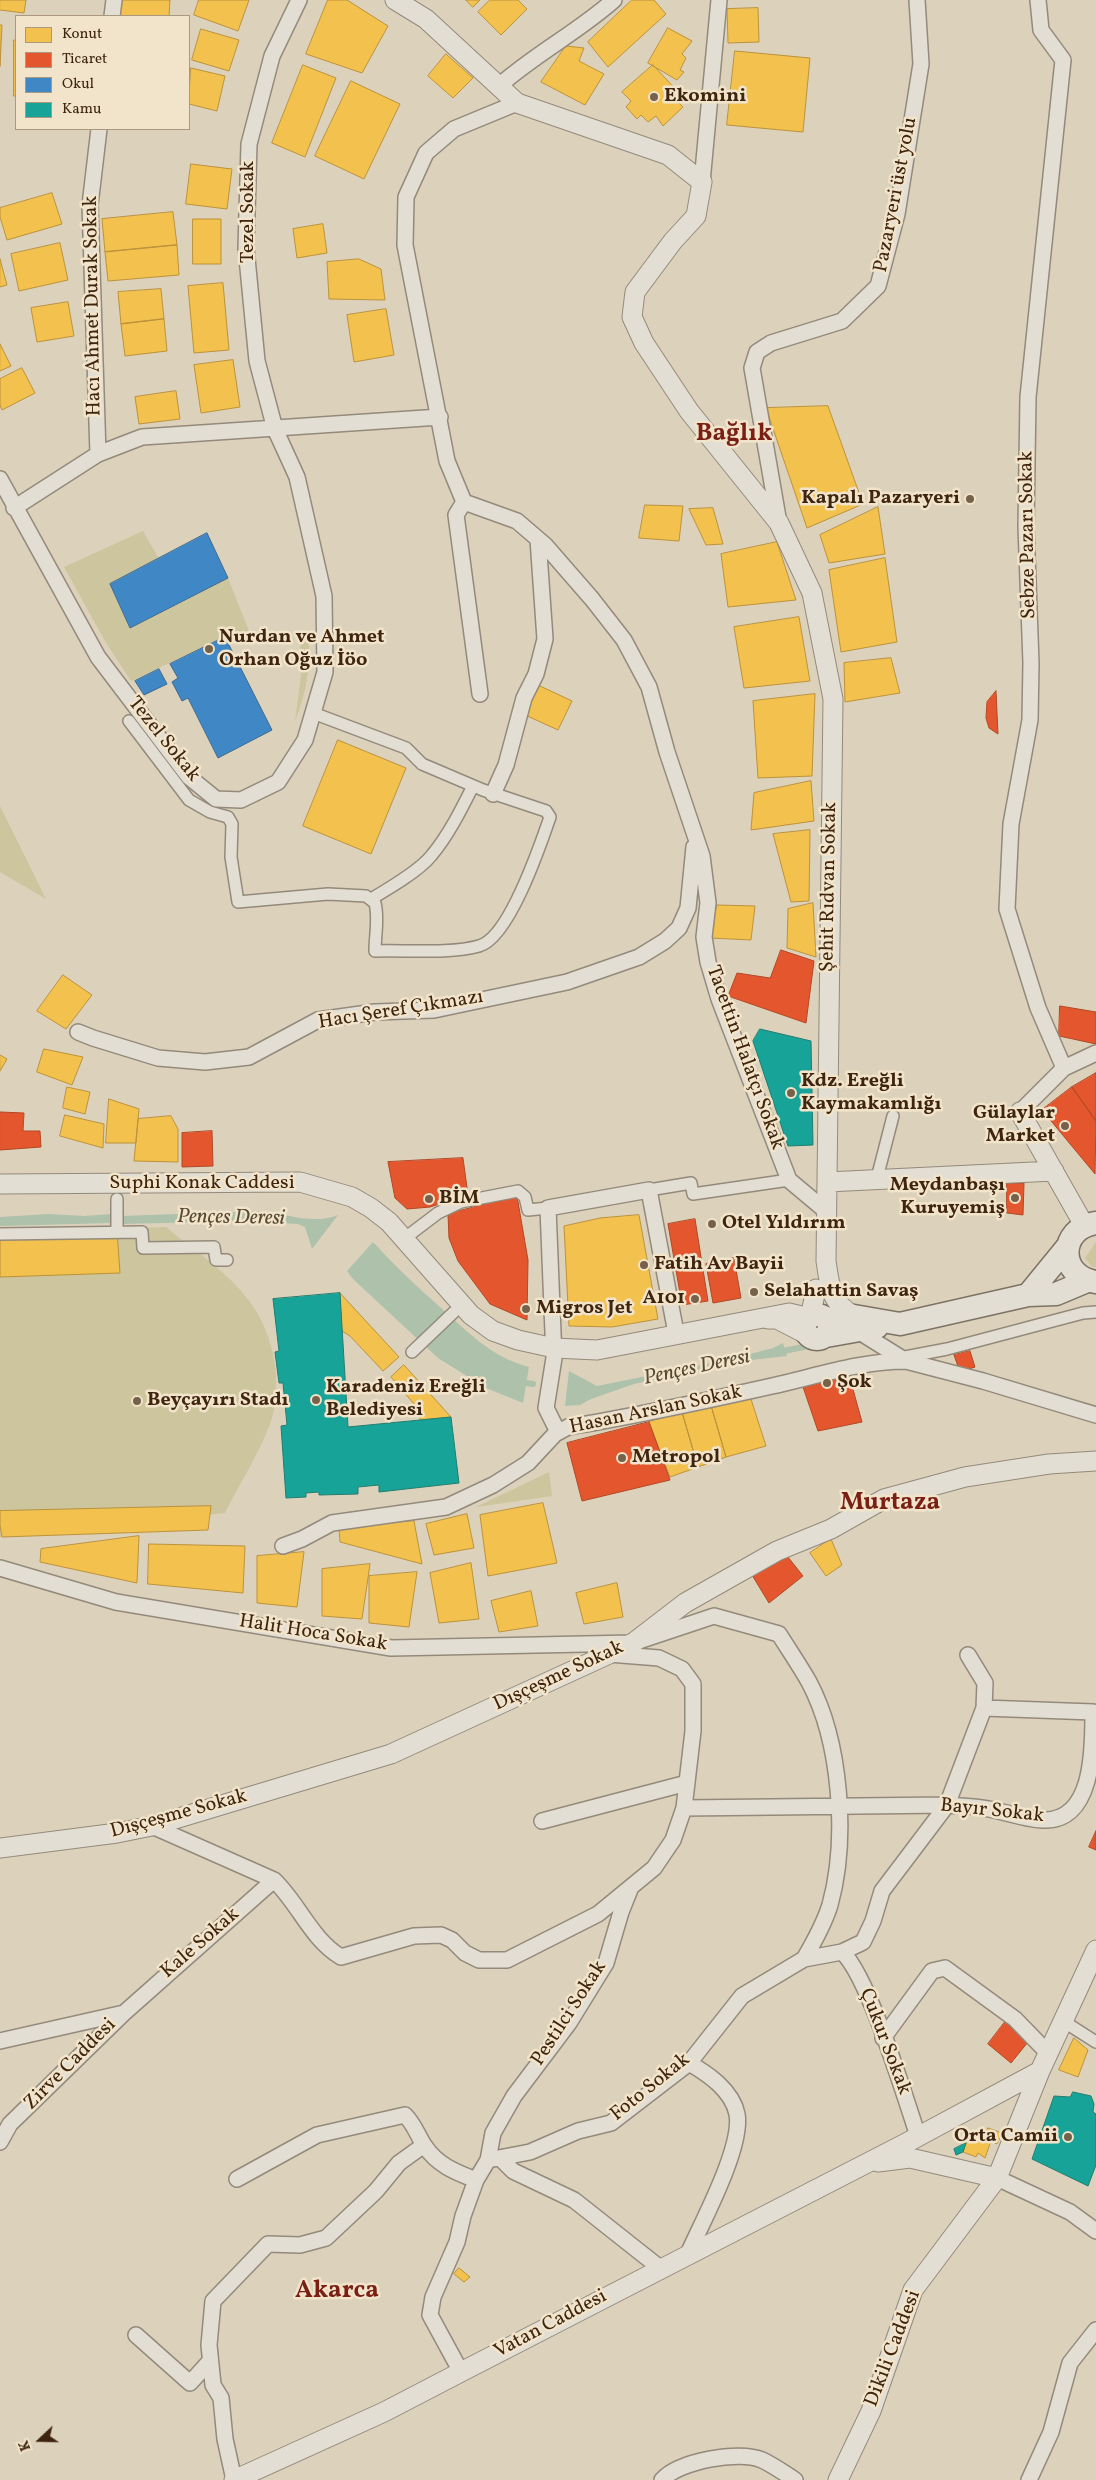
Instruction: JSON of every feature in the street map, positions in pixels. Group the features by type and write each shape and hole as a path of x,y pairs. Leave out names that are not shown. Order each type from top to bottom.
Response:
{"main road":[{"path":"1028,1296 1068,1246 1072,1236 1093,1223"},
{"path":"1068,1246 1069,1263 1080,1276 1092,1281"},
{"name":"Suphi Konak Caddesi","path":"812,1324 861,1329 900,1324 1028,1296 1056,1294 1092,1281"}],"street":[{"path":"112,15 114,0"},
{"name":"Tezel Sokak","path":"0,479 14,508 98,657 189,777 216,799 241,800 278,782 305,740 325,672 324,596 297,478 275,429 257,361 246,248 249,144 272,56 299,0"},
{"path":"395,0 426,19 517,103 668,155 702,182"},
{"path":"499,86 520,68 600,13 614,0"},
{"path":"702,182 719,0"},
{"name":"Pazaryeri üst yolu","path":"779,523 752,368 757,352 771,343 842,321 878,286 897,214 922,64 916,0"},
{"name":"Sebze Pazarı Sokak","path":"1038,0 1041,30 1063,60 1028,397 1026,527 1031,663 1030,720 1011,824 1007,909 1038,1008 1064,1068"},
{"path":"480,694 456,515 464,502 447,461 440,417 405,245 406,197 426,153 454,129 517,103"},
{"name":"Hacı Ahmet Durak Sokak","path":"98,454 90,205 99,130"},
{"name":"Şehit Rıdvan Sokak","path":"702,182 696,216 673,241 635,292 632,317 644,343 688,411 779,523 812,593 833,699 826,1261 823,1290 812,1324"},
{"path":"14,508 98,454 142,437 440,417"},
{"name":"Tacettin Halatçı Sokak","path":"464,502 517,521 538,539 592,599 624,640 650,687 667,752 702,856 708,903 704,936 708,962 731,1033 789,1180 826,1211"},
{"path":"493,794 506,765 524,698 536,674 545,639 538,539"},
{"path":"129,721 189,800 210,812 228,817 232,824 230,850 238,902 328,894 366,896 375,903 378,915 375,934 376,951 462,949 482,946 505,926 540,847 550,817 546,811 473,786 422,764 406,748 312,713"},
{"path":"371,900 430,858 464,804 473,786"},
{"name":"Hacı Şeref Çıkmazı","path":"78,1032 158,1058 205,1062 249,1056 318,1020 375,1012 434,1010 568,982 607,970 639,958 665,941 678,928 688,908 693,869 694,828"},
{"path":"1093,1223 1054,1171 1020,1112 1064,1068 1096,1054"},
{"path":"877,1178 893,1116"},
{"path":"827,1182 877,1178 964,1177 1054,1171"},
{"path":"405,1238 438,1213 462,1202 518,1191 525,1197 528,1210 691,1183 693,1194 789,1180"},
{"name":"Suphi Konak Caddesi","path":"0,1184 300,1182 352,1197 371,1208 405,1238 471,1314 493,1331 518,1340 554,1348 597,1350 676,1333 762,1318 812,1324"},
{"path":"649,1190 676,1333"},
{"path":"117,1199 118,1231"},
{"path":"548,1208 554,1348 546,1408 558,1432"},
{"path":"0,1234 142,1232 143,1248 214,1246 216,1260 227,1260"},
{"path":"823,1290 861,1329 859,1360 848,1368"},
{"name":"Şehit Rıdvan Sokak","path":"812,1324 823,1290"},
{"path":"412,1352 454,1312"},
{"name":"Hasan Arslan Sokak","path":"283,1546 302,1540 332,1523 446,1507 493,1485 528,1464 558,1432 568,1427 764,1388 873,1363 903,1360 1084,1313 1096,1312"},
{"name":"Suphi Konak Caddesi","path":"762,1318 812,1324"},
{"name":"Hasan Arslan Sokak","path":"861,1329 903,1360 983,1381 1096,1415"},
{"name":"Dışçeşme Sokak","path":"0,1848 117,1833 152,1826 391,1754 633,1642 693,1599 777,1551 831,1529 884,1499 965,1477 1049,1464 1096,1461"},
{"name":"Halit Hoca Sokak","path":"0,1568 116,1602 391,1648 633,1642 714,1616 779,1634 810,1683 830,1737 838,1784 839,1855 830,1905 804,1960"},
{"path":"152,1826 274,1880 289,1894 320,1941 341,1957 414,1936 441,1935 452,1940 465,1953 479,1960 508,1960 598,1914 633,1883 654,1868 673,1840 684,1808 693,1731 693,1684 682,1669 659,1658 607,1654"},
{"path":"804,1960 842,1952 863,1942 873,1921 882,1891 947,1805 984,1708 985,1683 968,1655"},
{"path":"984,1708 1094,1709"},
{"name":"Bayır Sokak","path":"684,1808 947,1805 986,1808 1043,1820 1064,1816 1079,1800 1092,1768 1094,1709"},
{"path":"542,1821 686,1783"},
{"name":"Kale Sokak","path":"0,2040 124,2012 274,1880"},
{"name":"Pestilci Sokak","path":"461,2372 430,2315 433,2297 457,2242 463,2216 476,2180 494,2159 493,2133 514,2096 569,2023 606,1963 621,1912 633,1883"},
{"name":"Dikili Caddesi","path":"838,2480 871,2411 913,2290 997,2178 1040,2070 1096,1950"},
{"name":"Çukur Sokak","path":"842,1952 850,1960 864,1987 918,2136"},
{"name":"Foto Sokak","path":"494,2159 530,2152 578,2131 611,2123 689,2062 742,1996 804,1960"},
{"path":"883,2038 932,1971 945,1968 1015,2019 1048,2053"},
{"name":"Zirve Caddesi","path":"0,2142 10,2124 124,2012"},
{"path":"1062,2021 1095,2043"},
{"path":"688,2254 728,2162 737,2133 736,2114 727,2092 689,2062"},
{"name":"Vatan Caddesi","path":"234,2480 384,2412 918,2136 1040,2070"},
{"path":"238,2180 317,2135 405,2115 414,2124 424,2145 448,2170 476,2180"},
{"path":"234,2480 225,2439 221,2398 213,2385 210,2361 213,2301 268,2244 300,2245 326,2238 376,2191 399,2163 424,2145"},
{"name":"Vatan Caddesi","path":"864,2164 910,2158 997,2178"},
{"path":"494,2159 513,2171 574,2200 660,2268"},
{"path":"997,2178 1070,2212 1096,2231"},
{"path":"1029,2480 1051,2432 1070,2363 1096,2330"},
{"path":"136,2335 190,2383 210,2361"},
{"path":"662,2480 705,2458 732,2456 760,2459 795,2480"}],"shaded area":[{"path":"143,531 159,559 110,584 130,628 228,578 249,631 227,640 225,637 131,681 105,641 64,567"},
{"path":"308,632 307,678 303,699 295,721 301,675 300,638"},
{"path":"0,806 46,899 0,872"},
{"name":"Beyçayırı Stadı","path":"166,1227 236,1285 250,1301 261,1319 270,1340 276,1372 274,1408 267,1432 250,1467 225,1513 0,1537 0,1232"},
{"path":"1096,1242 1096,1267 1092,1267 1085,1258"},
{"path":"549,1472 552,1496 476,1507"}],"water":[{"path":"261,1211 310,1219 329,1218 338,1215 312,1249 305,1227 298,1224 244,1221 122,1224 122,1216"},
{"path":"49,1214 84,1216 112,1214 111,1223 0,1226 0,1217"},
{"path":"373,1242 414,1283 481,1343 515,1363 529,1367 523,1403 486,1388 438,1358 353,1279 347,1271"},
{"path":"783,1343 787,1356 733,1362 634,1384 591,1399 580,1405 565,1406 569,1371 597,1386 731,1359 773,1348"}],"building: Konut":[{"path":"0,0 26,0 24,13 0,10"},
{"path":"121,0 170,0 169,15 120,15"},
{"path":"199,0 249,0 238,31 194,15"},
{"path":"328,0 347,0 388,26 362,73 306,54"},
{"path":"466,0 480,0 473,7"},
{"path":"490,0 518,0 527,9 501,35 478,12"},
{"path":"632,0 654,0 666,14 608,67 588,42"},
{"path":"758,8 759,42 728,43 727,9"},
{"path":"0,25 2,25 0,66"},
{"path":"668,28 692,41 682,54 686,58 680,70 684,72 677,80 648,63"},
{"path":"201,29 239,40 229,71 192,60"},
{"path":"14,40 15,40 15,96"},
{"path":"566,46 584,48 579,61 604,74 585,105 541,82"},
{"path":"735,51 810,58 803,132 727,125"},
{"path":"446,54 473,78 453,98 428,76"},
{"path":"303,65 336,78 305,157 272,143"},
{"path":"653,65 680,94 675,99 683,107 663,126 656,116 648,122 641,115 637,119 626,107 631,101 622,92"},
{"path":"191,68 225,76 217,111 190,104"},
{"path":"351,81 400,104 364,179 315,156"},
{"path":"191,164 232,169 227,209 186,204"},
{"path":"52,193 62,224 7,240 0,217 0,208"},
{"path":"173,212 177,245 105,252 102,219"},
{"path":"193,219 221,219 221,264 193,264"},
{"path":"323,224 327,253 297,258 293,229"},
{"path":"60,243 68,280 19,291 11,254"},
{"path":"177,245 179,275 108,281 105,252"},
{"path":"0,259 7,285 0,287"},
{"path":"359,259 381,269 385,300 329,299 327,262"},
{"path":"223,283 229,350 194,353 188,286"},
{"path":"161,289 164,319 121,324 118,292"},
{"path":"68,302 74,336 37,342 31,308"},
{"path":"386,309 394,355 354,362 347,315"},
{"path":"164,319 167,351 125,356 121,324"},
{"path":"0,344 11,366 0,371"},
{"path":"233,360 240,407 201,413 194,365"},
{"path":"22,368 35,393 2,410 0,405 0,379"},
{"path":"176,391 180,419 139,424 135,397"},
{"path":"828,406 863,504 807,528 766,408"},
{"path":"645,505 683,506 679,541 639,538"},
{"path":"878,507 885,554 829,563 820,535"},
{"path":"713,508 723,544 706,545 689,509"},
{"path":"777,542 796,600 728,607 721,554"},
{"path":"885,558 897,642 841,652 829,570"},
{"path":"799,617 810,681 744,688 734,627"},
{"path":"891,658 900,693 845,702 844,663"},
{"path":"538,685 572,701 558,730 525,715"},
{"path":"815,694 812,776 758,778 753,701"},
{"path":"338,740 406,768 371,854 303,826"},
{"path":"811,781 814,821 751,830 754,793"},
{"path":"810,830 809,901 791,902 773,834"},
{"path":"813,903 816,957 787,948 788,909"},
{"path":"717,905 755,906 751,940 711,938"},
{"path":"63,975 92,995 66,1029 37,1011"},
{"path":"44,1049 83,1057 72,1085 37,1072"},
{"path":"0,1055 7,1059 0,1071"},
{"path":"67,1087 90,1092 85,1114 63,1108"},
{"path":"109,1099 139,1109 136,1143 106,1143"},
{"path":"65,1115 104,1124 103,1148 60,1136"},
{"path":"171,1116 178,1129 178,1162 134,1161 138,1119"},
{"path":"639,1215 658,1319 612,1327 569,1326 564,1226 600,1218"},
{"path":"117,1231 120,1273 0,1277 0,1234"},
{"path":"340,1293 399,1357 383,1371 350,1336 342,1331"},
{"path":"404,1365 451,1417 420,1420 420,1411 391,1377"},
{"path":"750,1396 766,1446 726,1457 710,1402"},
{"path":"710,1402 726,1457 698,1467 682,1412"},
{"path":"682,1412 698,1467 670,1477 649,1422"},
{"path":"543,1503 557,1563 488,1576 480,1515"},
{"path":"211,1506 208,1530 2,1537 0,1525 0,1511"},
{"path":"467,1514 474,1548 434,1555 426,1524"},
{"path":"414,1521 422,1564 340,1542 339,1528"},
{"path":"139,1536 137,1583 40,1562 41,1549"},
{"path":"831,1539 842,1565 826,1576 810,1553"},
{"path":"149,1544 245,1546 243,1593 148,1584"},
{"path":"304,1552 297,1607 257,1603 257,1556"},
{"path":"471,1563 479,1619 439,1623 430,1573"},
{"path":"370,1564 362,1619 322,1616 322,1569"},
{"path":"417,1572 409,1627 369,1623 369,1576"},
{"path":"617,1583 623,1617 584,1624 576,1593"},
{"path":"531,1591 538,1626 499,1632 491,1601"},
{"path":"1074,2038 1088,2050 1078,2077 1059,2070"},
{"path":"988,2128 1002,2133 997,2144 991,2141 985,2158 978,2153 976,2157 963,2152 969,2134 983,2139"},
{"path":"459,2268 470,2277 464,2282 454,2274"}],"building: Ticaret":[{"path":"996,691 998,734 989,728 986,718 987,702"},
{"path":"781,950 814,961 806,1023 728,996 737,973 770,978"},
{"path":"1060,1006 1096,1012 1096,1044 1059,1036"},
{"path":"1096,1073 1096,1121 1072,1087"},
{"path":"1072,1087 1096,1121 1095,1174 1042,1110"},
{"path":"0,1112 24,1113 23,1131 40,1131 41,1147 0,1150"},
{"path":"212,1131 213,1166 182,1167 182,1133"},
{"path":"463,1158 468,1195 430,1207 407,1209 395,1198 388,1162"},
{"name":"Meydanbaşı Kuruyemiş","path":"1007,1183 1024,1183 1023,1215 1007,1213"},
{"path":"517,1196 528,1260 527,1320 490,1304 458,1261 449,1238 448,1214"},
{"path":"695,1219 708,1301 682,1305 668,1224"},
{"path":"734,1258 741,1298 713,1303 706,1264"},
{"path":"970,1351 975,1367 960,1372 954,1355"},
{"path":"849,1375 862,1422 818,1431 802,1384"},
{"path":"649,1422 670,1480 582,1501 567,1443"},
{"path":"784,1552 803,1576 769,1603 752,1575"},
{"path":"1096,1831 1096,1850 1089,1847"},
{"path":"1005,2022 1028,2042 1011,2063 988,2044"}],"building: Okul":[{"path":"207,533 228,578 130,628 110,584"},
{"path":"225,637 272,730 218,758 188,698 182,701 172,682 178,678 170,664"},
{"path":"159,669 167,684 144,695 135,681"}],"building: Kamu":[{"name":"Kdz. Ereğli Kaymakamlığı","path":"760,1029 811,1041 813,1145 788,1146 753,1041"},
{"name":"Karadeniz Ereğli Belediyesi","path":"340,1293 348,1427 451,1417 459,1483 379,1492 379,1485 358,1487 358,1494 319,1495 319,1492 306,1493 306,1497 286,1498 281,1426 287,1425 283,1383 279,1383 275,1352 279,1351 273,1299"},
{"name":"Orta Camii","path":"1073,2092 1091,2096 1094,2104 1093,2112 1096,2114 1096,2165 1088,2186 1032,2159 1054,2096 1070,2097"},
{"path":"966,2143 963,2152 956,2155 954,2149"}],"waterway":[{"name":"Pençes Deresi","path":"778,1352 824,1343"},
{"name":"Pençes Deresi","path":"519,1382 533,1384"}],"place":[{"name":"Ekomini","path":"654,97"},
{"name":"Kapalı Pazaryeri","path":"970,499"},
{"name":"Nurdan ve Ahmet Orhan Oğuz İöo","path":"209,649"},
{"name":"Kdz. Ereğli Kaymakamlığı","path":"791,1093"},
{"name":"Gülaylar Market","path":"1065,1126"},
{"name":"Meydanbaşı Kuruyemiş","path":"1015,1198"},
{"name":"BİM","path":"429,1199"},
{"name":"Otel Yıldırım","path":"712,1224"},
{"name":"Fatih Av Bayii","path":"644,1265"},
{"name":"Selahattin Savaş","path":"754,1292"},
{"name":"A101","path":"695,1299"},
{"name":"Migros Jet","path":"526,1309"},
{"name":"Şok","path":"827,1383"},
{"name":"Karadeniz Ereğli Belediyesi","path":"316,1400"},
{"name":"Beyçayırı Stadı","path":"137,1401"},
{"name":"Metropol","path":"622,1458"},
{"name":"Orta Camii","path":"1068,2137"}],"district":[{"name":"Bağlık","path":"734,435"},
{"name":"Murtaza","path":"890,1504"},
{"name":"Akarca","path":"337,2292"}]}
